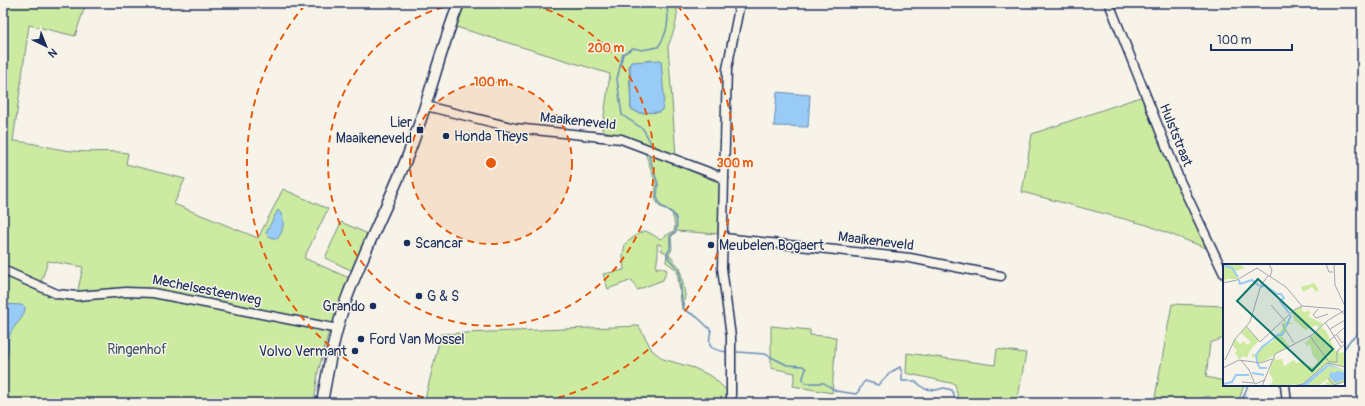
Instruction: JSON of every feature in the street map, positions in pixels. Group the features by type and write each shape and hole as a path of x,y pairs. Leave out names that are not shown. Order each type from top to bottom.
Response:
{"main road":[{"path":"426,106 436,55 453,3"},
{"path":"322,403 332,347 355,277 408,156 426,106 445,41 459,3"}],"street":[{"path":"731,403 731,337 723,276 724,178 727,69 740,3"},
{"name":"Hulststraat","path":"1109,3 1180,181 1223,272"},
{"name":"Maaikeneveld","path":"426,106 515,128 621,138 724,178"},
{"name":"Maaikeneveld","path":"724,238 910,258 1001,276"},
{"name":"Mechelsesteenweg","path":"3,270 57,294 77,296 126,292 153,293 338,329"},
{"path":"1285,386 1287,403"}],"green space":[{"path":"3,3 86,3 75,36 29,25 13,141 72,151 128,153 126,164 185,179 174,204 258,238 283,189 328,209 304,258 349,278 331,328 167,293 77,294 83,267 48,261 40,285 3,268"},
{"path":"462,3 676,3 677,19 668,46 676,155 602,130 610,74 453,26","holes":["651,60 662,62 663,92 659,112 639,113 631,109 630,64"]},
{"path":"1143,96 1206,248 1147,225 1022,192 1032,134"},
{"path":"645,152 720,183 718,234 677,231 671,237 672,249 669,255 680,268 685,294 684,309 682,309 677,270 666,262 667,253 662,251 661,245 657,244 658,254 656,269 660,267 667,270 663,280 637,290 632,280 608,289 603,274 624,270 623,255 625,244 639,233 646,231 660,239 674,231 675,225 672,213 659,206 655,198 656,184"},
{"path":"341,222 368,234 353,271 325,258"},
{"name":"Ringenhof","path":"3,274 53,296 77,300 142,295 169,298 329,331 318,372 314,403 3,403"},
{"path":"1172,304 1223,306 1223,338 1210,343 1206,377 1223,381 1223,386 1244,386 1238,403 1216,403 1209,396 1188,403 1154,403"},
{"path":"639,326 652,350 663,359 694,368 713,377 728,392 727,403 424,403 441,334"},
{"path":"771,326 810,330 810,335 836,337 832,393 793,386 795,373 771,368"},
{"path":"997,349 1026,353 1017,403 959,403 955,384 906,373 907,353 995,365"}],"water":[{"path":"661,60 664,98 662,110 659,112 639,113 631,109 631,62"},
{"path":"777,92 810,95 808,127 774,126"},
{"path":"278,210 282,216 283,229 277,239 270,237 266,233"},
{"path":"3,304 21,305 25,307 25,311 10,334 8,353 3,365"}],"waterway":[{"path":"651,143 643,129 622,115 617,79 623,54 633,48 642,50 658,47 667,26 668,15 666,3"},
{"path":"649,156 658,184 657,197 660,205 672,212 677,221 676,231 670,236 670,249 667,254 669,259 679,270 683,309 697,317 711,330 709,341 711,347 716,350 727,352"},
{"path":"1345,348 1351,339 1362,332"},
{"path":"737,352 765,354 787,365 803,366 806,369 803,381 806,383 824,383 836,391 856,394 865,381 878,385 891,372 900,367 902,381 915,381 925,389 936,390 944,388 952,390 957,403"},
{"path":"1241,403 1248,386"},
{"path":"1198,403 1205,400 1212,403"}],"place":[{"name":"Lier Maaikeneveld","path":"420,130"},
{"name":"Honda Theys","path":"446,136"},
{"name":"Scancar","path":"407,243"},
{"name":"Meubelen Bogaert","path":"711,245"},
{"name":"G & S","path":"419,296"},
{"name":"Grando","path":"373,306"},
{"name":"Ford Van Mossel","path":"361,339"},
{"name":"Volvo Vermant","path":"355,351"}]}
